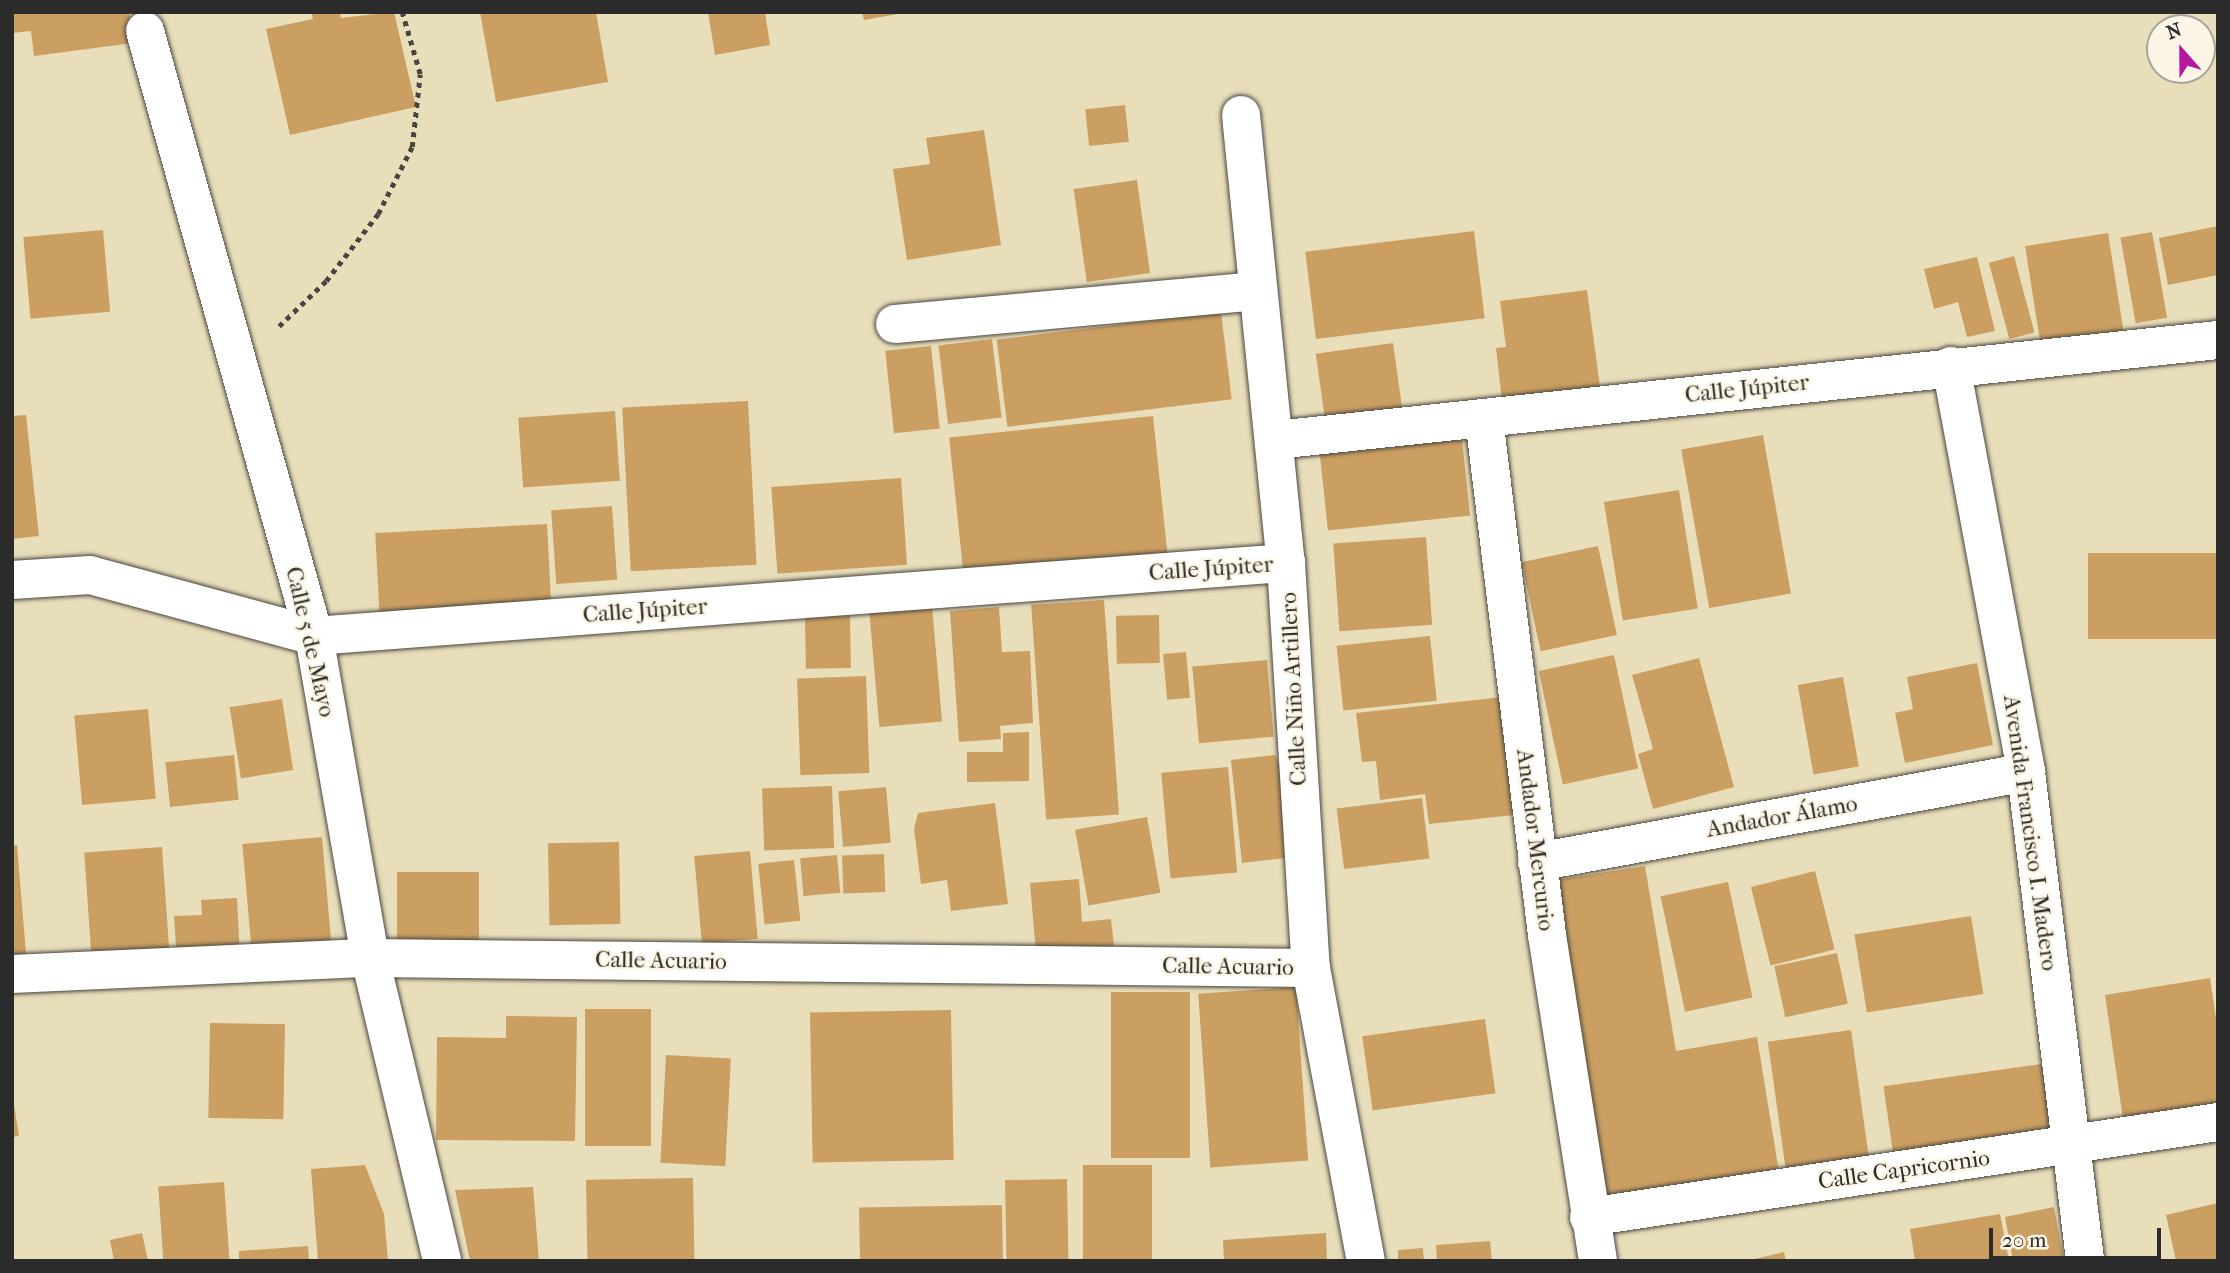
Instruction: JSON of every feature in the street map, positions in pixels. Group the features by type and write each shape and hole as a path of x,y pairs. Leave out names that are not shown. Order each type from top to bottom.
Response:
{"street":[{"name":"Calle 5 de Mayo","path":"145,32 314,636 370,958 442,1261"},
{"name":"Calle Niño Artillero","path":"1241,115 1257,291 1276,440 1311,968 1366,1261"},
{"path":"895,324 1257,291"},
{"name":"Calle Júpiter","path":"1276,440 1951,366 2218,340"},
{"name":"Avenida Francisco I. Madero","path":"1951,366 2026,772 2068,1145 2085,1261"},
{"name":"Andador Mercurio","path":"1484,418 1537,862 1589,1217 1598,1261"},
{"name":"Calle Júpiter","path":"12,580 90,575 314,636 1286,563"},
{"name":"Andador Álamo","path":"1537,862 2026,772"},
{"name":"Calle Acuario","path":"12,974 370,958 1311,968"},
{"name":"Calle Capricornio","path":"1589,1217 2218,1122"}],"path":[{"path":"237,364 326,282 378,214 412,147 420,74 402,12"}],"building":[{"path":"12,12 129,12 133,43 34,56 31,31 12,33"},
{"path":"311,12 340,12 341,18 394,12 416,107 290,135 266,29 313,19"},
{"path":"480,12 596,12 608,82 496,102"},
{"path":"708,12 765,12 770,45 715,55"},
{"path":"862,12 898,12 898,14 864,20"},
{"path":"1125,105 1129,142 1089,146 1085,109"},
{"path":"984,130 1001,245 907,260 893,169 930,164 926,138"},
{"path":"1137,180 1150,273 1087,282 1074,189"},
{"path":"2218,226 2218,275 2168,285 2159,238"},
{"path":"103,230 110,312 30,319 23,237"},
{"path":"1474,231 1485,318 1316,339 1305,252"},
{"path":"2152,232 2167,318 2136,323 2120,238"},
{"path":"2108,233 2124,332 2041,345 2025,246"},
{"path":"2014,256 2034,332 2009,339 1989,263"},
{"path":"1977,257 1995,331 1967,337 1958,302 1934,309 1924,269"},
{"path":"1587,290 1600,387 1502,401 1496,348 1506,347 1500,301"},
{"path":"1221,312 1232,399 1007,427 997,340"},
{"path":"992,339 1002,417 948,424 938,346"},
{"path":"1393,343 1404,418 1326,429 1316,354"},
{"path":"931,346 940,429 894,433 885,351"},
{"path":"748,401 757,565 631,571 622,408"},
{"path":"615,411 620,481 523,488 518,418"},
{"path":"26,415 39,536 12,539 12,416"},
{"path":"1153,416 1168,554 964,576 949,437"},
{"path":"1461,429 1470,516 1328,530 1319,444"},
{"path":"1763,435 1791,594 1709,608 1681,449"},
{"path":"901,478 907,565 777,574 771,487"},
{"path":"1679,490 1698,609 1623,620 1604,502"},
{"path":"612,506 617,580 556,584 551,510"},
{"path":"547,524 551,604 379,613 375,533"},
{"path":"1426,537 1432,625 1339,631 1333,543"},
{"path":"1598,546 1617,635 1541,651 1522,562"},
{"path":"2088,553 2218,553 2218,639 2088,639"},
{"path":"1104,600 1119,814 1046,820 1031,605"},
{"path":"932,606 942,722 879,727 869,611"},
{"path":"999,607 1002,652 1030,651 1033,723 1000,726 1001,739 959,742 950,611"},
{"path":"1159,615 1160,663 1117,664 1116,616"},
{"path":"850,616 851,668 806,669 805,617"},
{"path":"1430,636 1437,701 1343,710 1337,646"},
{"path":"1186,652 1190,698 1167,700 1163,654"},
{"path":"1614,655 1638,768 1563,784 1539,671"},
{"path":"1699,658 1734,787 1653,809 1638,754 1653,749 1632,675"},
{"path":"1267,660 1274,737 1199,743 1192,667"},
{"path":"1977,663 1993,745 1905,763 1895,713 1913,709 1907,677"},
{"path":"866,676 869,773 800,775 797,678"},
{"path":"1843,677 1859,767 1814,775 1798,685"},
{"path":"1512,696 1524,814 1429,824 1425,794 1380,800 1376,761 1362,762 1356,713"},
{"path":"282,699 293,770 241,778 230,707"},
{"path":"148,709 156,799 82,805 74,715"},
{"path":"1029,732 1029,781 967,782 967,752 1003,752 1003,733"},
{"path":"234,755 239,800 170,807 165,762"},
{"path":"1275,755 1288,788 1294,857 1242,863 1231,760"},
{"path":"1228,767 1237,873 1170,878 1161,773"},
{"path":"832,786 834,848 764,850 762,788"},
{"path":"886,787 891,843 843,847 838,791"},
{"path":"1422,798 1429,859 1344,869 1337,808"},
{"path":"995,803 1008,904 951,911 947,880 921,884 914,829 918,813"},
{"path":"1147,817 1160,893 1088,906 1075,830"},
{"path":"322,837 332,947 252,954 242,844"},
{"path":"619,842 620,924 549,925 548,843"},
{"path":"17,845 27,965 12,966 12,846"},
{"path":"162,847 170,956 92,961 84,852"},
{"path":"750,851 758,939 702,944 694,856"},
{"path":"884,854 885,892 843,893 842,855"},
{"path":"837,855 840,893 803,896 800,858"},
{"path":"794,860 800,921 765,924 758,864"},
{"path":"1645,866 1676,1051 1757,1037 1780,1178 1604,1208 1549,881"},
{"path":"1815,871 1835,950 1771,966 1751,887"},
{"path":"397,872 479,872 479,952 397,952"},
{"path":"1079,879 1082,922 1111,919 1114,946 1036,953 1030,883"},
{"path":"1728,882 1753,997 1685,1012 1661,896"},
{"path":"237,898 240,957 177,961 174,916 202,915 201,900"},
{"path":"1971,916 1983,994 1867,1012 1854,934"},
{"path":"1837,953 1848,1004 1785,1017 1774,966"},
{"path":"2210,978 2218,1032 2218,1112 2124,1126 2105,995"},
{"path":"1296,987 1308,1161 1210,1167 1198,994"},
{"path":"1111,992 1190,992 1190,1158 1111,1158"},
{"path":"585,1009 651,1009 651,1146 585,1146"},
{"path":"951,1010 954,1160 813,1162 810,1012"},
{"path":"506,1016 577,1017 575,1141 436,1140 437,1037 506,1038"},
{"path":"1485,1019 1495,1093 1373,1111 1362,1036"},
{"path":"210,1023 285,1024 283,1119 208,1118"},
{"path":"1851,1030 1869,1160 1786,1171 1768,1042"},
{"path":"666,1055 731,1058 725,1166 660,1163"},
{"path":"2042,1064 2052,1132 1893,1155 1884,1086"},
{"path":"12,1092 19,1136 12,1137"},
{"path":"365,1165 384,1214 388,1261 318,1261 311,1169"},
{"path":"1083,1165 1152,1165 1152,1261 1083,1261"},
{"path":"693,1178 694,1261 587,1261 586,1180"},
{"path":"1067,1179 1068,1261 1006,1261 1005,1180"},
{"path":"224,1182 230,1261 163,1261 158,1187"},
{"path":"533,1187 539,1261 470,1261 455,1190"},
{"path":"2218,1203 2218,1261 2176,1261 2166,1215"},
{"path":"1002,1205 1003,1261 860,1261 859,1207"},
{"path":"2054,1207 2064,1261 2013,1261 2005,1217"},
{"path":"2000,1214 2009,1261 1915,1261 1910,1229"},
{"path":"142,1233 148,1261 114,1261 110,1240"},
{"path":"1326,1233 1327,1261 1224,1261 1223,1240"},
{"path":"1490,1241 1492,1261 1437,1261 1436,1245"},
{"path":"308,1246 309,1261 239,1261 239,1251"},
{"path":"1423,1248 1424,1261 1398,1261 1398,1250"},
{"path":"1784,1252 1786,1261 1750,1261 1750,1260"}]}
